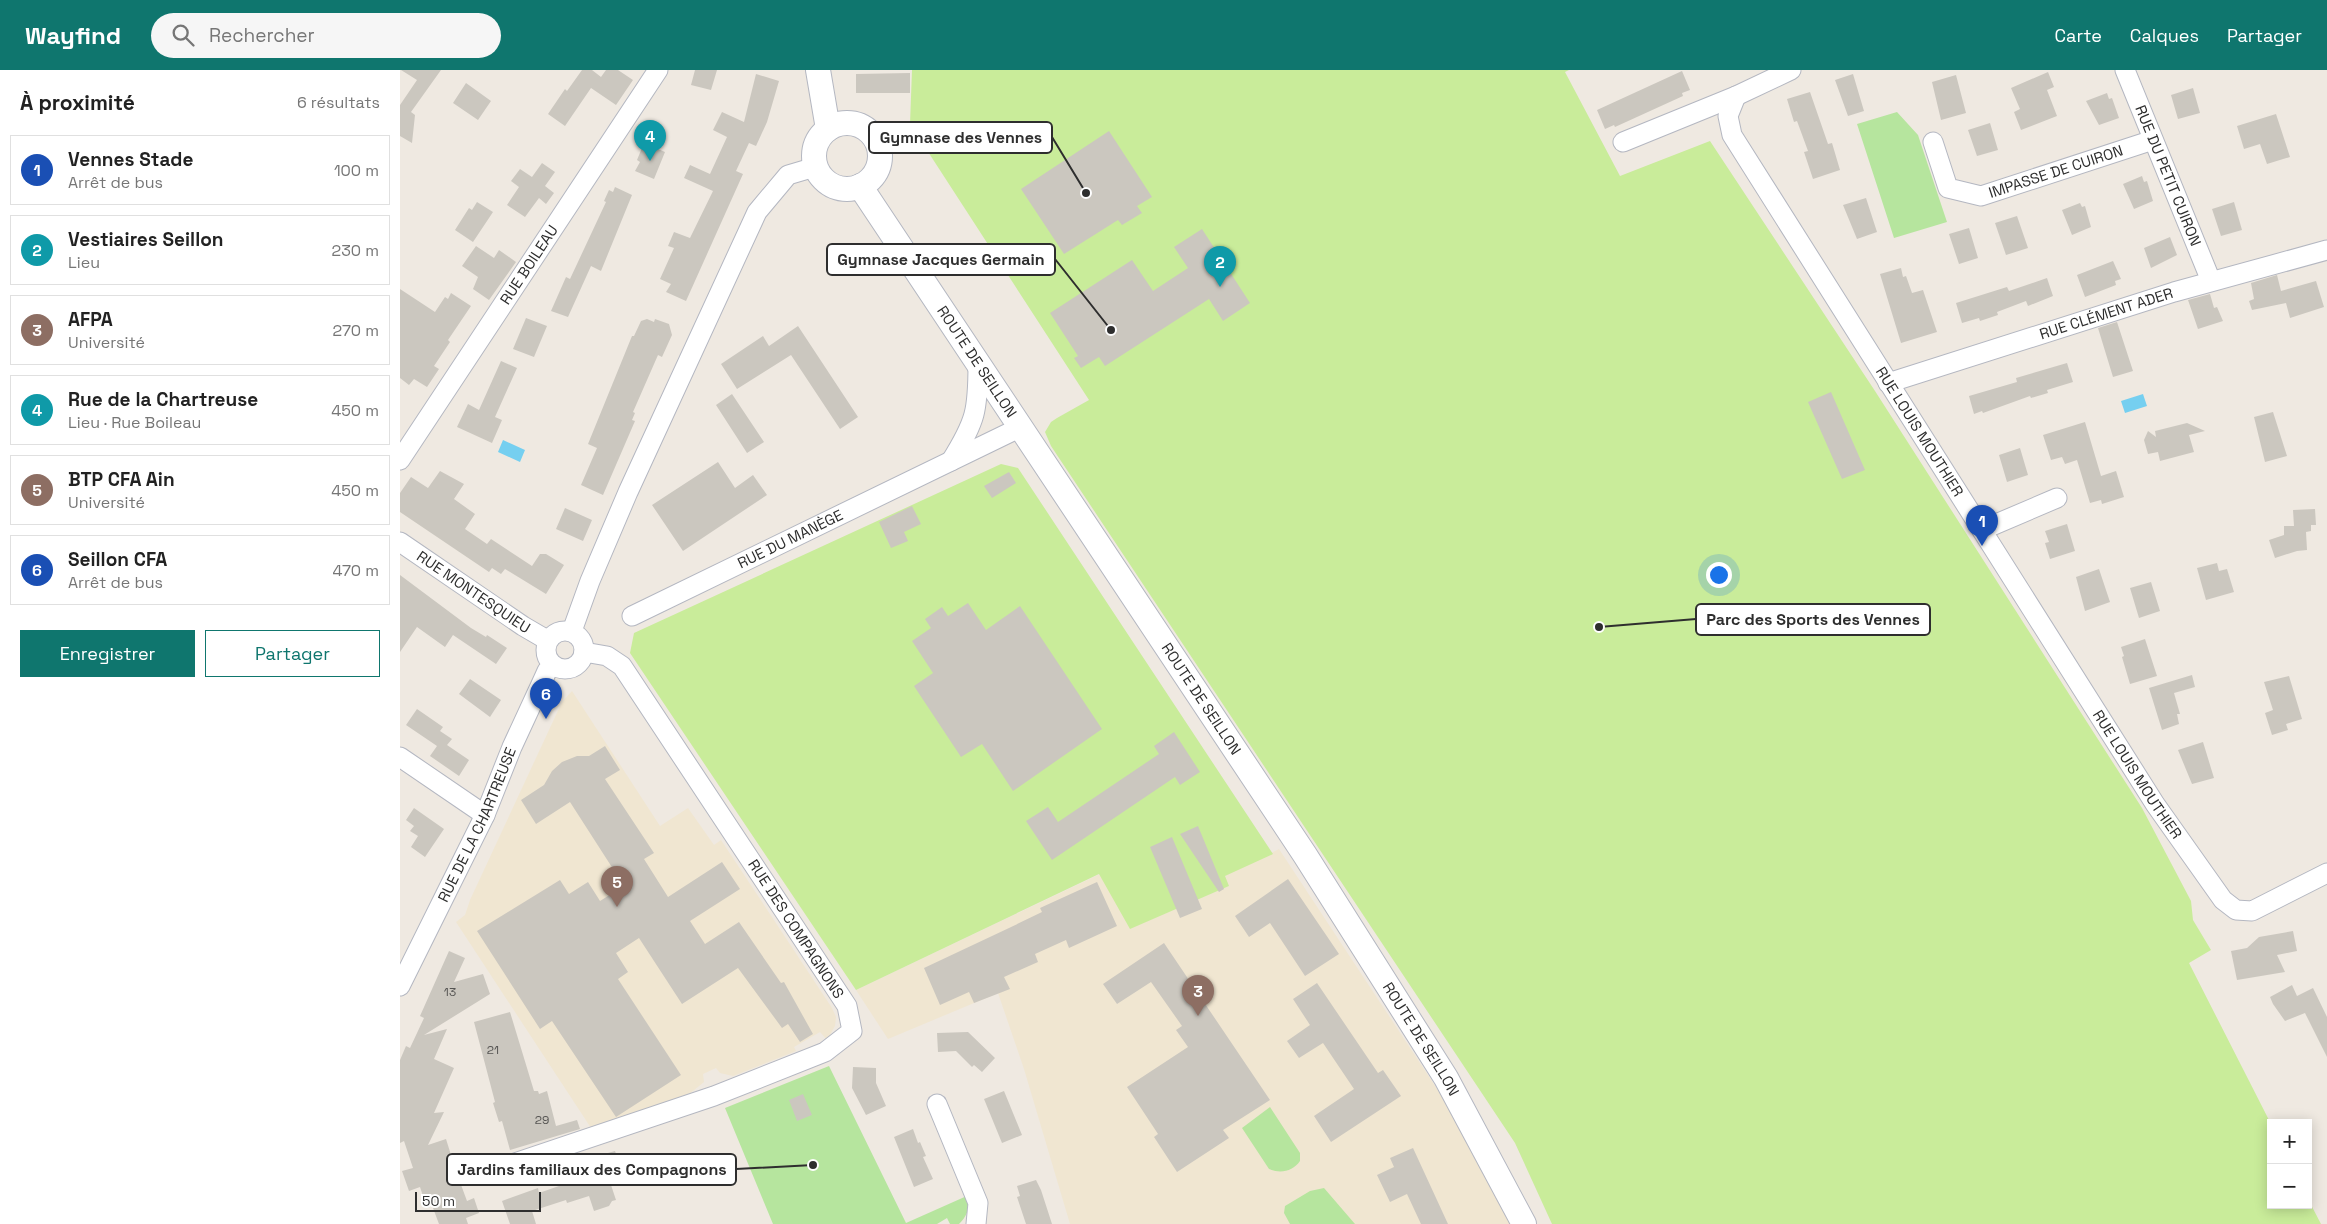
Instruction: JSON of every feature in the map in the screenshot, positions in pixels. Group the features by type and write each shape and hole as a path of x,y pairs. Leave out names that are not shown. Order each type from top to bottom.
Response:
{"street":[{"name":"RUE BOILEAU","path":"400,460 658,70"},
{"path":"818,70 828,129"},
{"path":"1623,142 1736,96 1761,77 1791,70"},
{"name":"RUE DU PETIT CUIRON","path":"2125,70 2211,281"},
{"name":"RUE LOUIS MOUTHIER","path":"1736,96 1728,116 1732,136 2155,804 2223,900 2236,910 2252,911 2327,873"},
{"path":"849,123 869,131 875,140 879,160 870,180 850,189 834,186 821,177 815,167 815,146 828,129 849,123"},
{"name":"IMPASSE DE CUIRON","path":"1933,142 1948,188 1981,196 2154,140"},
{"path":"572,631 590,581 628,492 757,212 788,175 815,167"},
{"name":"ROUTE DE SEILLON","path":"860,186 1310,863 1446,1078 1524,1224"},
{"name":"RUE CLÉMENT ADER","path":"1888,384 2211,281 2327,250"},
{"path":"950,462 969,433 978,405 978,364"},
{"name":"RUE DU MANÈGE","path":"632,616 1021,427"},
{"path":"1982,530 2057,498"},
{"name":"RUE MONTESQUIEU","path":"400,542 523,626 547,640"},
{"path":"572,631 581,640 584,652 582,658 573,668 553,666 545,654 547,640 556,632 572,631"},
{"name":"RUE DES COMPAGNONS","path":"491,1172 714,1096 825,1052 852,1031 847,1006 622,666 607,656 584,652"},
{"name":"RUE DE LA CHARTREUSE","path":"400,986 485,815 512,747 547,671 553,666"},
{"path":"400,757 485,815"},
{"path":"937,1104 978,1203 976,1224"}],"shaded area":[{"path":"572,691 660,826 688,808 714,845 721,840 832,1008 836,1017 835,1026 827,1040 820,1032 794,1047 796,1051 733,1076 720,1073 716,1068 703,1074 704,1082 688,1095 593,1131 456,922 465,915 470,900 562,702"},
{"path":"1279,849 1447,1104 1515,1224 1070,1224 1024,1069 998,993 888,1039 856,990 1100,874 1131,928 1229,886 1224,876"}],"green space":[{"path":"912,70 1569,70 1565,72 1620,176 1710,141 1875,391 2142,808 2191,901 2193,920 2211,950 2189,963 2268,1119 2267,1209 2312,1209 2312,1207 2321,1224 1552,1224 1515,1143 1051,446 1045,432 1051,422 1089,400 910,124"},
{"path":"1897,112 1918,135 1947,222 1894,238 1857,124"},
{"path":"1001,464 1018,468 1273,854 1225,876 1229,886 1130,929 1099,874 856,990 630,653 634,633"},
{"path":"829,1066 906,1223 969,1195 968,1211 959,1224 950,1224 947,1218 937,1224 773,1224 725,1108"},
{"path":"1270,1107 1300,1153 1300,1161 1286,1171 1269,1169 1242,1128"},
{"path":"1324,1188 1355,1224 1290,1224 1284,1213 1285,1206 1310,1191"}],"water":[{"path":"2143,394 2147,406 2125,413 2121,401"},
{"path":"503,440 525,450 520,462 498,452"}],"building":[{"path":"401,70 441,70 411,112 415,115 412,143 400,136 400,105 417,80"},
{"path":"582,70 592,70 601,77 606,70 618,70 633,80 616,105 591,88 565,126 548,114 565,89 567,91"},
{"path":"695,70 717,70 711,90 691,85"},
{"path":"1682,71 1690,90 1682,93 1683,96 1615,127 1614,125 1605,129 1597,110"},
{"path":"2048,72 2054,87 2047,90 2057,116 2021,130 2014,112 2020,109 2011,88"},
{"path":"910,73 910,93 856,93 856,74"},
{"path":"756,74 779,81 767,122 756,146 749,143 736,171 743,174 686,301 666,292 671,284 660,279 674,248 668,246 674,232 690,238 713,191 684,178 690,165 710,174 727,137 713,130 722,112 744,122"},
{"path":"1853,74 1864,111 1848,116 1835,80"},
{"path":"1956,75 1966,113 1941,120 1932,82"},
{"path":"466,83 491,101 478,120 453,103"},
{"path":"2193,88 2200,113 2178,119 2171,95"},
{"path":"1810,92 1828,144 1832,143 1840,170 1813,179 1804,152 1808,151 1797,121 1794,122 1787,99"},
{"path":"2107,93 2109,99 2112,98 2119,118 2099,125 2086,101"},
{"path":"2276,114 2290,157 2267,164 2260,144 2244,149 2237,126"},
{"path":"1990,123 1998,150 1977,156 1968,130"},
{"path":"1109,131 1152,197 1137,206 1142,213 1122,225 1118,220 1064,254 1021,189"},
{"path":"644,143 665,152 654,179 635,171 640,162 637,160"},
{"path":"542,163 555,172 545,186 554,193 546,204 539,198 525,217 507,205 519,187 511,181 520,169 532,177"},
{"path":"2142,176 2144,182 2147,181 2153,201 2134,209 2123,184"},
{"path":"615,187 632,195 601,271 591,266 568,317 551,311 566,277 570,279 606,202 604,201 609,190 613,192"},
{"path":"1866,198 1877,232 1857,239 1843,205"},
{"path":"477,202 493,212 473,242 455,230 469,208 472,210"},
{"path":"2234,202 2242,230 2221,236 2212,209"},
{"path":"2080,203 2082,207 2085,206 2091,227 2072,235 2062,210"},
{"path":"2017,216 2028,248 2006,255 1995,223"},
{"path":"1969,228 1978,258 1959,264 1949,234"},
{"path":"1202,229 1250,303 1223,321 1209,299 1105,366 1099,357 1081,368 1074,358 1078,356 1050,313 1132,260 1153,291 1188,268 1174,247"},
{"path":"2170,237 2177,255 2151,268 2144,248"},
{"path":"476,246 494,258 499,250 516,262 489,300 473,289 478,277 462,266"},
{"path":"2113,261 2121,279 2115,281 2116,285 2085,297 2077,275"},
{"path":"1901,268 1903,277 1906,276 1912,293 1923,290 1937,332 1901,343 1880,274"},
{"path":"2277,275 2281,291 2316,281 2324,307 2290,318 2286,303 2252,310 2249,301 2254,299 2251,283"},
{"path":"2047,278 2053,296 2028,306 2026,301 1997,312 1998,315 1980,321 1979,318 1962,323 1956,303 2007,287 2009,291"},
{"path":"400,289 435,312 445,297 448,299 451,293 471,306 448,340 450,342 434,366 439,369 427,387 414,379 409,385 400,378"},
{"path":"2210,294 2214,308 2217,307 2223,321 2198,329 2188,300"},
{"path":"526,318 547,326 534,357 513,349"},
{"path":"647,319 654,322 655,319 669,324 672,335 662,357 658,355 633,412 635,413 632,420 635,421 603,495 581,485 597,448 588,444 632,336 634,336 641,321"},
{"path":"2117,322 2133,371 2113,377 2098,328"},
{"path":"798,326 858,417 840,429 791,355 737,389 721,364 763,336 769,346"},
{"path":"501,361 517,368 495,417 502,420 492,443 457,427 468,404 479,410"},
{"path":"2067,363 2073,382 2047,390 2048,393 2031,398 2030,396 1983,413 1982,411 1974,414 1969,396 2017,382 2016,378"},
{"path":"1831,392 1865,470 1842,479 1808,402"},
{"path":"732,394 764,442 747,453 716,405"},
{"path":"2273,412 2287,456 2265,462 2254,417"},
{"path":"2085,422 2101,476 2116,471 2124,497 2102,504 2101,500 2090,503 2077,460 2065,464 2062,457 2051,460 2043,435"},
{"path":"2187,423 2205,431 2189,435 2194,452 2160,461 2158,452 2148,454 2144,440 2148,431 2156,437 2155,431"},
{"path":"2020,448 2028,475 2007,482 1999,455"},
{"path":"718,462 735,488 753,475 767,495 683,551 652,505"},
{"path":"440,471 464,484 454,499 475,514 465,529 487,544 491,539 532,566 540,554 546,554 564,565 546,594 505,569 501,574 492,568 489,572 400,512 400,493 411,477 428,488"},
{"path":"1009,472 1016,483 992,498 984,486"},
{"path":"912,506 921,524 904,532 908,541 891,548 879,522"},
{"path":"565,508 592,520 583,541 556,529"},
{"path":"2315,509 2316,525 2311,525 2311,531 2306,532 2307,550 2275,558 2269,540 2284,535 2284,526 2294,526 2293,510"},
{"path":"2067,524 2075,551 2050,559 2045,543 2049,542 2045,531"},
{"path":"2217,563 2219,571 2227,569 2234,592 2206,600 2197,568"},
{"path":"2099,569 2110,602 2085,611 2076,577"},
{"path":"400,575 471,628 486,637 487,635 507,648 496,664 453,635 445,647 417,627 400,652"},
{"path":"2151,582 2160,611 2139,618 2130,588"},
{"path":"968,603 986,630 1020,606 1102,729 1013,791 982,744 961,757 914,686 933,673 912,641 931,628 925,619 942,607 948,616"},
{"path":"2145,639 2157,676 2130,684 2121,647"},
{"path":"2192,675 2195,687 2174,693 2180,714 2177,714 2179,724 2162,730 2149,688"},
{"path":"2289,676 2302,719 2286,724 2288,730 2272,735 2265,713 2273,710 2264,682"},
{"path":"470,679 501,700 490,717 459,694"},
{"path":"417,709 443,727 440,731 452,739 447,745 469,760 459,776 430,756 437,746 406,725"},
{"path":"1174,732 1200,772 1180,785 1175,777 1052,860 1026,821 1048,807 1058,822 1159,754 1154,746"},
{"path":"2203,742 2214,778 2192,784 2178,750"},
{"path":"605,746 620,770 605,779 654,853 644,859 668,897 722,862 740,889 690,921 705,944 739,922 781,983 784,982 813,1034 800,1042 788,1024 782,1028 738,968 682,1004 639,938 616,953 628,972 618,979 681,1075 616,1117 552,1021 540,1029 477,931 560,880 569,894 588,882 600,901 624,886 570,802 536,824 521,800 544,785 552,771 562,762 577,756 589,756"},
{"path":"414,808 444,829 425,857 411,847 418,836 410,831 414,826 406,820"},
{"path":"1198,826 1224,889 1219,892 1180,834"},
{"path":"1172,837 1202,909 1180,918 1150,847"},
{"path":"1288,879 1339,954 1305,976 1270,923 1249,937 1235,916"},
{"path":"1097,882 1117,926 1069,948 1066,940 1035,954 1038,962 1004,977 1010,989 974,1003 969,992 940,1005 924,968 1042,912 1040,908"},
{"path":"2293,931 2297,951 2277,955 2285,972 2237,980 2231,951 2247,948 2259,937"},
{"path":"1164,943 1270,1100 1223,1130 1229,1138 1177,1172 1154,1137 1158,1134 1127,1087 1188,1047 1176,1030 1182,1026 1151,982 1117,1004 1103,984"},
{"path":"449,951 465,958 454,982 483,974 490,994 424,1035 447,1029 434,1059 454,1068 434,1113 444,1112 428,1145 446,1139 451,1155 454,1153 460,1173 457,1174 467,1201 474,1198 479,1213 466,1218 468,1224 439,1224 430,1200 425,1202 420,1187 409,1191 402,1171 413,1168 404,1141 400,1143 400,1060 406,1046 410,1048 424,1018 420,1016"},
{"path":"1317,983 1378,1073 1383,1070 1401,1096 1331,1142 1314,1116 1354,1089 1323,1043 1299,1058 1287,1041 1310,1025 1293,999"},
{"path":"2292,985 2297,996 2313,988 2327,1017 2327,1057 2305,1013 2285,1021 2273,1004 2270,997"},
{"path":"510,1012 534,1091 538,1091 539,1094 547,1091 556,1126 577,1120 580,1129 510,1150 502,1121 499,1122 493,1103 495,1102 474,1022"},
{"path":"968,1032 995,1058 982,1072 974,1065 972,1067 956,1051 938,1052 937,1033"},
{"path":"853,1067 876,1068 876,1083 886,1106 866,1115 852,1088"},
{"path":"1004,1091 1022,1135 1002,1143 984,1099"},
{"path":"803,1094 812,1115 797,1121 789,1100"},
{"path":"913,1129 918,1143 920,1142 926,1156 923,1157 933,1179 914,1187 894,1137"},
{"path":"1413,1148 1448,1224 1421,1224 1407,1194 1390,1202 1377,1175 1394,1167 1390,1158"},
{"path":"615,1151 620,1165 606,1170 616,1200 612,1201 609,1206 594,1211 589,1196 567,1203 566,1200 532,1211 536,1224 510,1224 502,1201 538,1188 539,1193 596,1173 590,1158"},
{"path":"1036,1180 1052,1224 1026,1224 1017,1197 1020,1196 1017,1186"}],"place":[{"name":"Rue de la Chartreuse","path":"650,161"},
{"name":"Gymnase des Vennes","path":"1086,193"},
{"name":"Vestiaires Seillon","path":"1220,287"},
{"name":"Gymnase Jacques Germain","path":"1111,330"},
{"name":"Vennes Stade","path":"1982,546"},
{"name":"Parc des Sports des Vennes","path":"1599,627"},
{"name":"Seillon CFA","path":"546,719"},
{"name":"BTP CFA Ain","path":"617,907"},
{"name":"AFPA","path":"1198,1016"},
{"name":"Jardins familiaux des Compagnons","path":"813,1165"}]}
